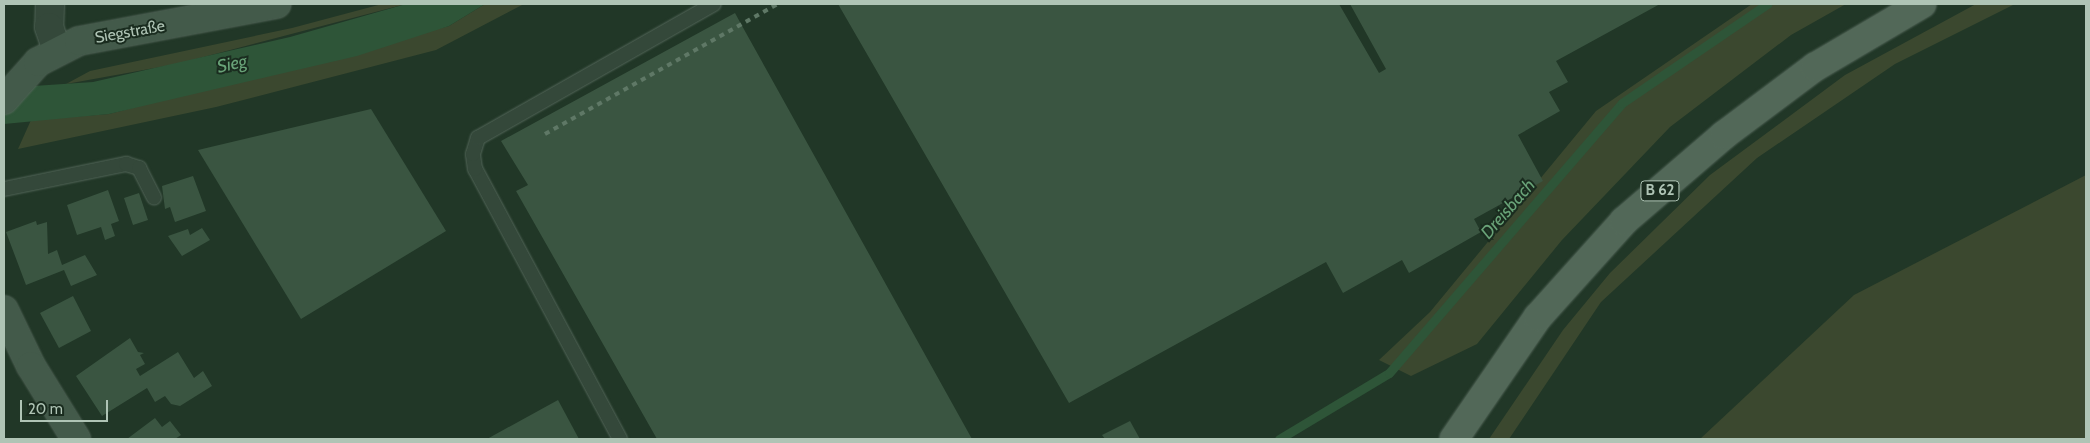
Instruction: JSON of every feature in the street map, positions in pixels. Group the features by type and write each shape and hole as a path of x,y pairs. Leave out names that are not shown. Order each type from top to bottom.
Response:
{"main road":[{"name":"B 62","path":"1454,439 1538,317 1624,222 1724,135 1815,67 1922,4"}],"street":[{"path":"47,56 50,4"},
{"name":"Siegstraße","path":"6,93 47,56 79,41 277,4"},
{"path":"4,310 31,366 76,439"}],"lane":[{"path":"620,439 475,169 473,154 478,138 714,4"},
{"path":"4,189 83,169 126,164 139,168 154,197"}],"shaded area":[{"path":"382,4 406,4 177,64 66,84 90,71 292,28"},
{"path":"485,4 524,4 436,50 216,107 18,149 31,120 109,114 449,26"},
{"path":"1752,4 1846,4 1791,35 1670,127 1562,240 1477,344 1411,376 1379,360 1430,312 1596,111"},
{"path":"1976,4 2015,4 1895,64 1757,158 1601,302 1509,439 1489,439 1563,330 1610,273 1710,175 1845,75"},
{"path":"2086,175 2086,439 1700,439 1854,295"}],"water":[{"name":"Sieg","path":"406,4 485,4 449,26 357,56 109,114 4,124 4,88 93,82 290,37"}],"building":[{"path":"838,4 1339,4 1379,73 1386,69 1350,4 1660,4 1556,61 1568,82 1549,92 1560,111 1518,135 1543,181 1474,219 1481,232 1409,273 1402,260 1343,293 1326,262 1069,403"},
{"path":"735,13 972,439 657,439 516,191 528,185 501,141"},
{"path":"371,109 446,231 301,319 198,150"},
{"path":"193,176 206,211 175,222 170,207 165,209 162,186"},
{"path":"108,190 119,221 111,224 115,236 105,240 101,227 77,235 67,205"},
{"path":"139,193 148,220 133,225 124,198"},
{"path":"36,221 37,225 47,222 48,254 57,250 62,265 85,255 97,275 71,286 64,270 26,285 6,232"},
{"path":"202,228 210,240 182,256 168,236 188,229 190,235"},
{"path":"73,296 91,331 59,348 40,313"},
{"path":"130,338 138,352 144,353 140,355 145,364 136,369 140,376 178,352 194,378 203,371 212,386 180,406 171,404 165,396 155,402 147,388 102,416 76,376"},
{"path":"558,400 579,439 487,439"},
{"path":"155,418 162,427 170,421 181,435 175,439 127,439"},
{"path":"1130,421 1140,439 1105,439 1102,435"}],"waterway":[{"name":"Dreisbach","path":"1279,439 1389,373 1622,103 1767,4"}],"railway":[{"path":"545,134 778,4"}]}
